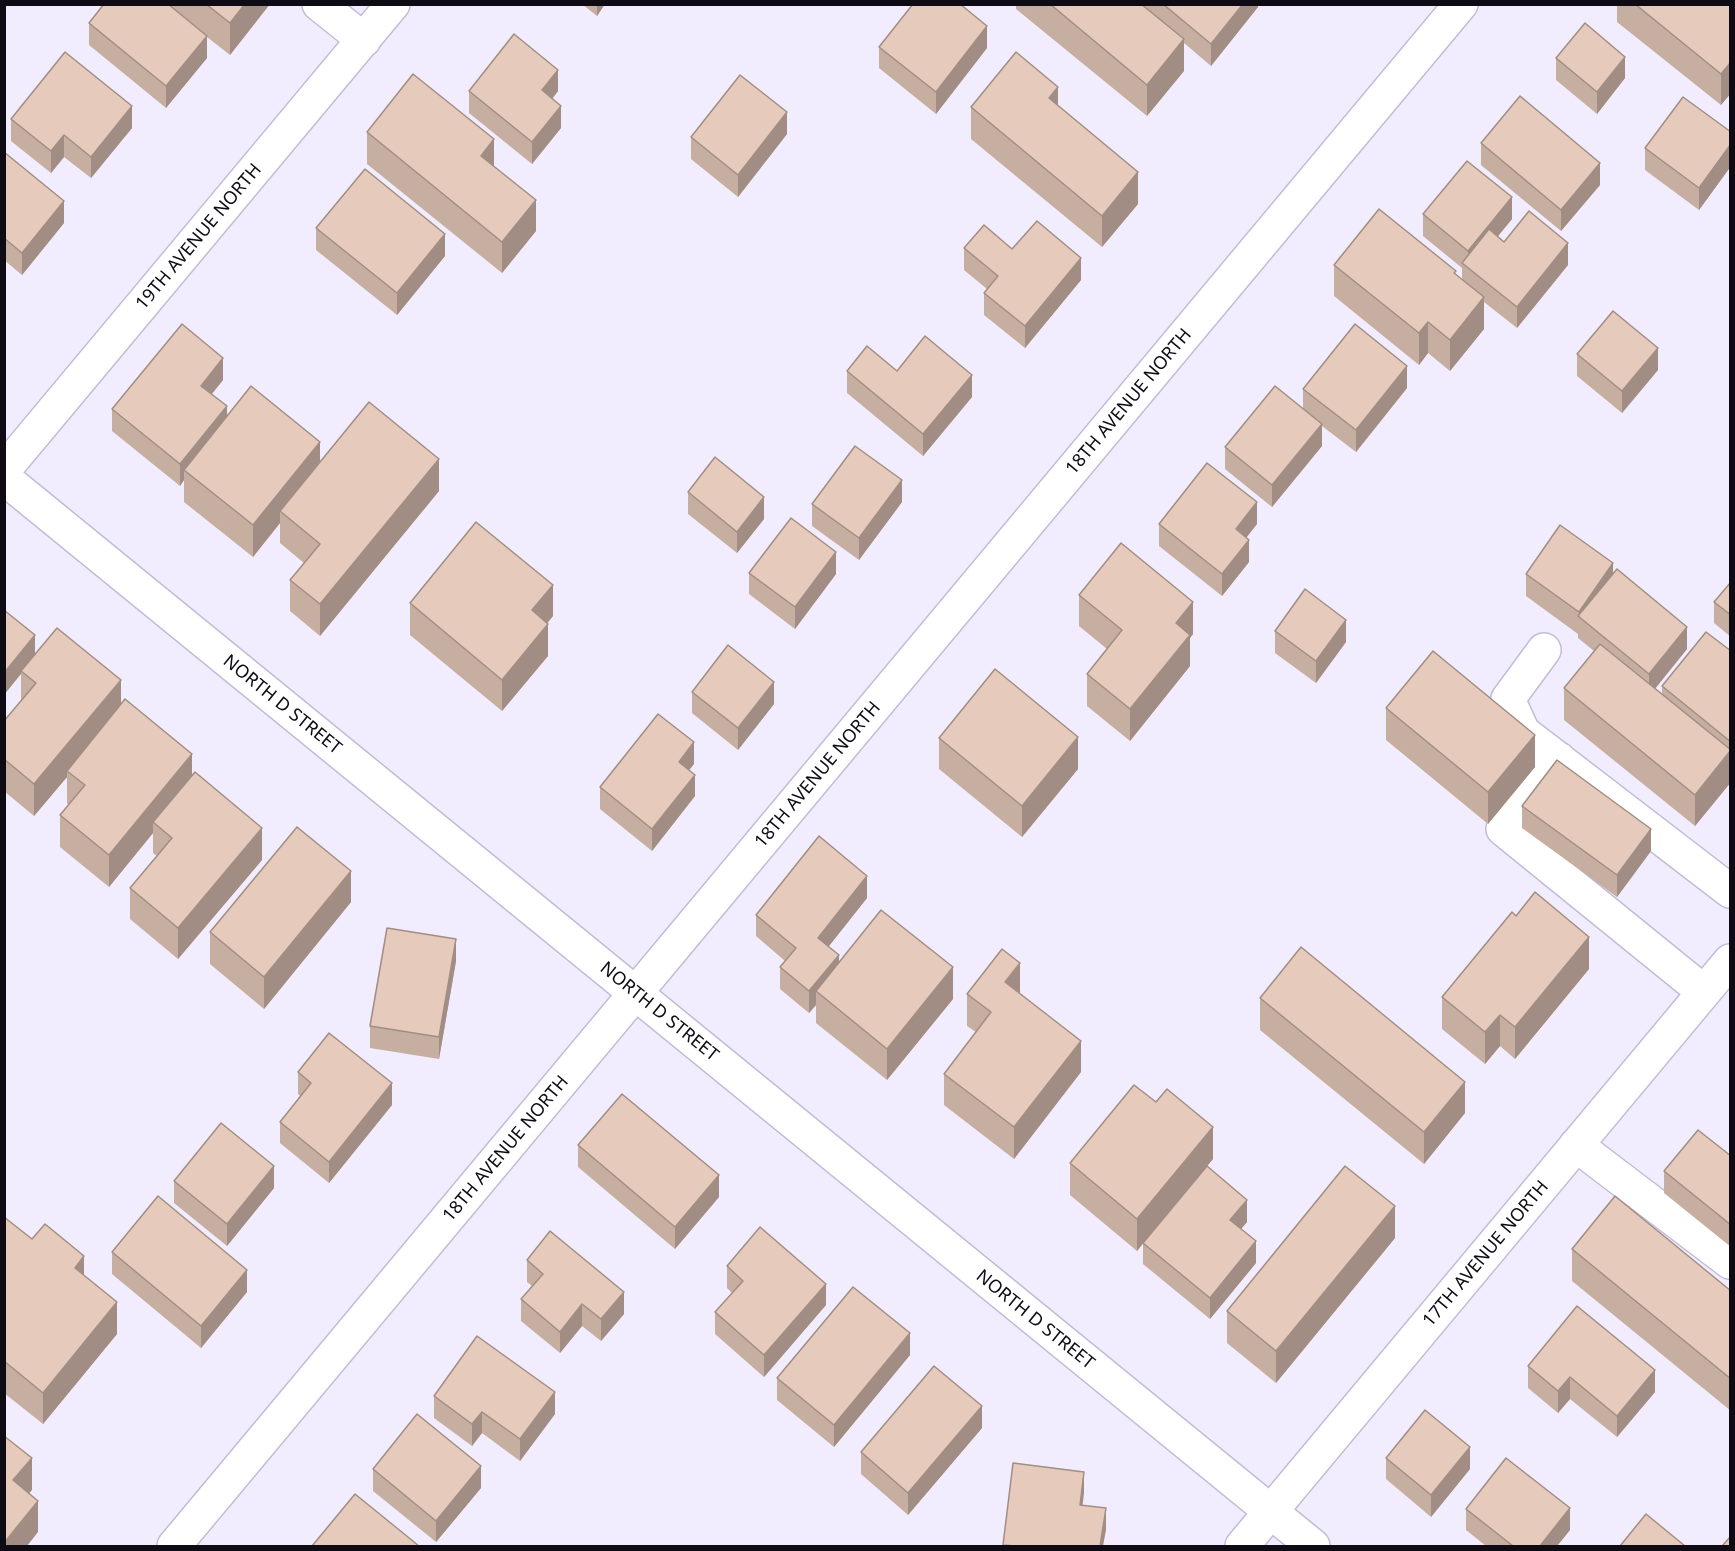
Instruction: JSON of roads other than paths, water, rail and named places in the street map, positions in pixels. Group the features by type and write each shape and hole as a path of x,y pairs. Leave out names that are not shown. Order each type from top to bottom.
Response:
{"street":[{"path":"319,4 364,40"},
{"name":"19TH AVENUE NORTH","path":"4,470 393,4"},
{"name":"18TH AVENUE NORTH","path":"174,1546 1461,4"},
{"name":"NORTH D STREET","path":"4,478 1313,1546"},
{"path":"1544,650 1508,699 1523,732 1731,891"},
{"path":"1558,759 1503,829 1704,993"},
{"name":"17TH AVENUE NORTH","path":"1242,1546 1731,961"},
{"path":"1576,1145 1731,1262"}]}
